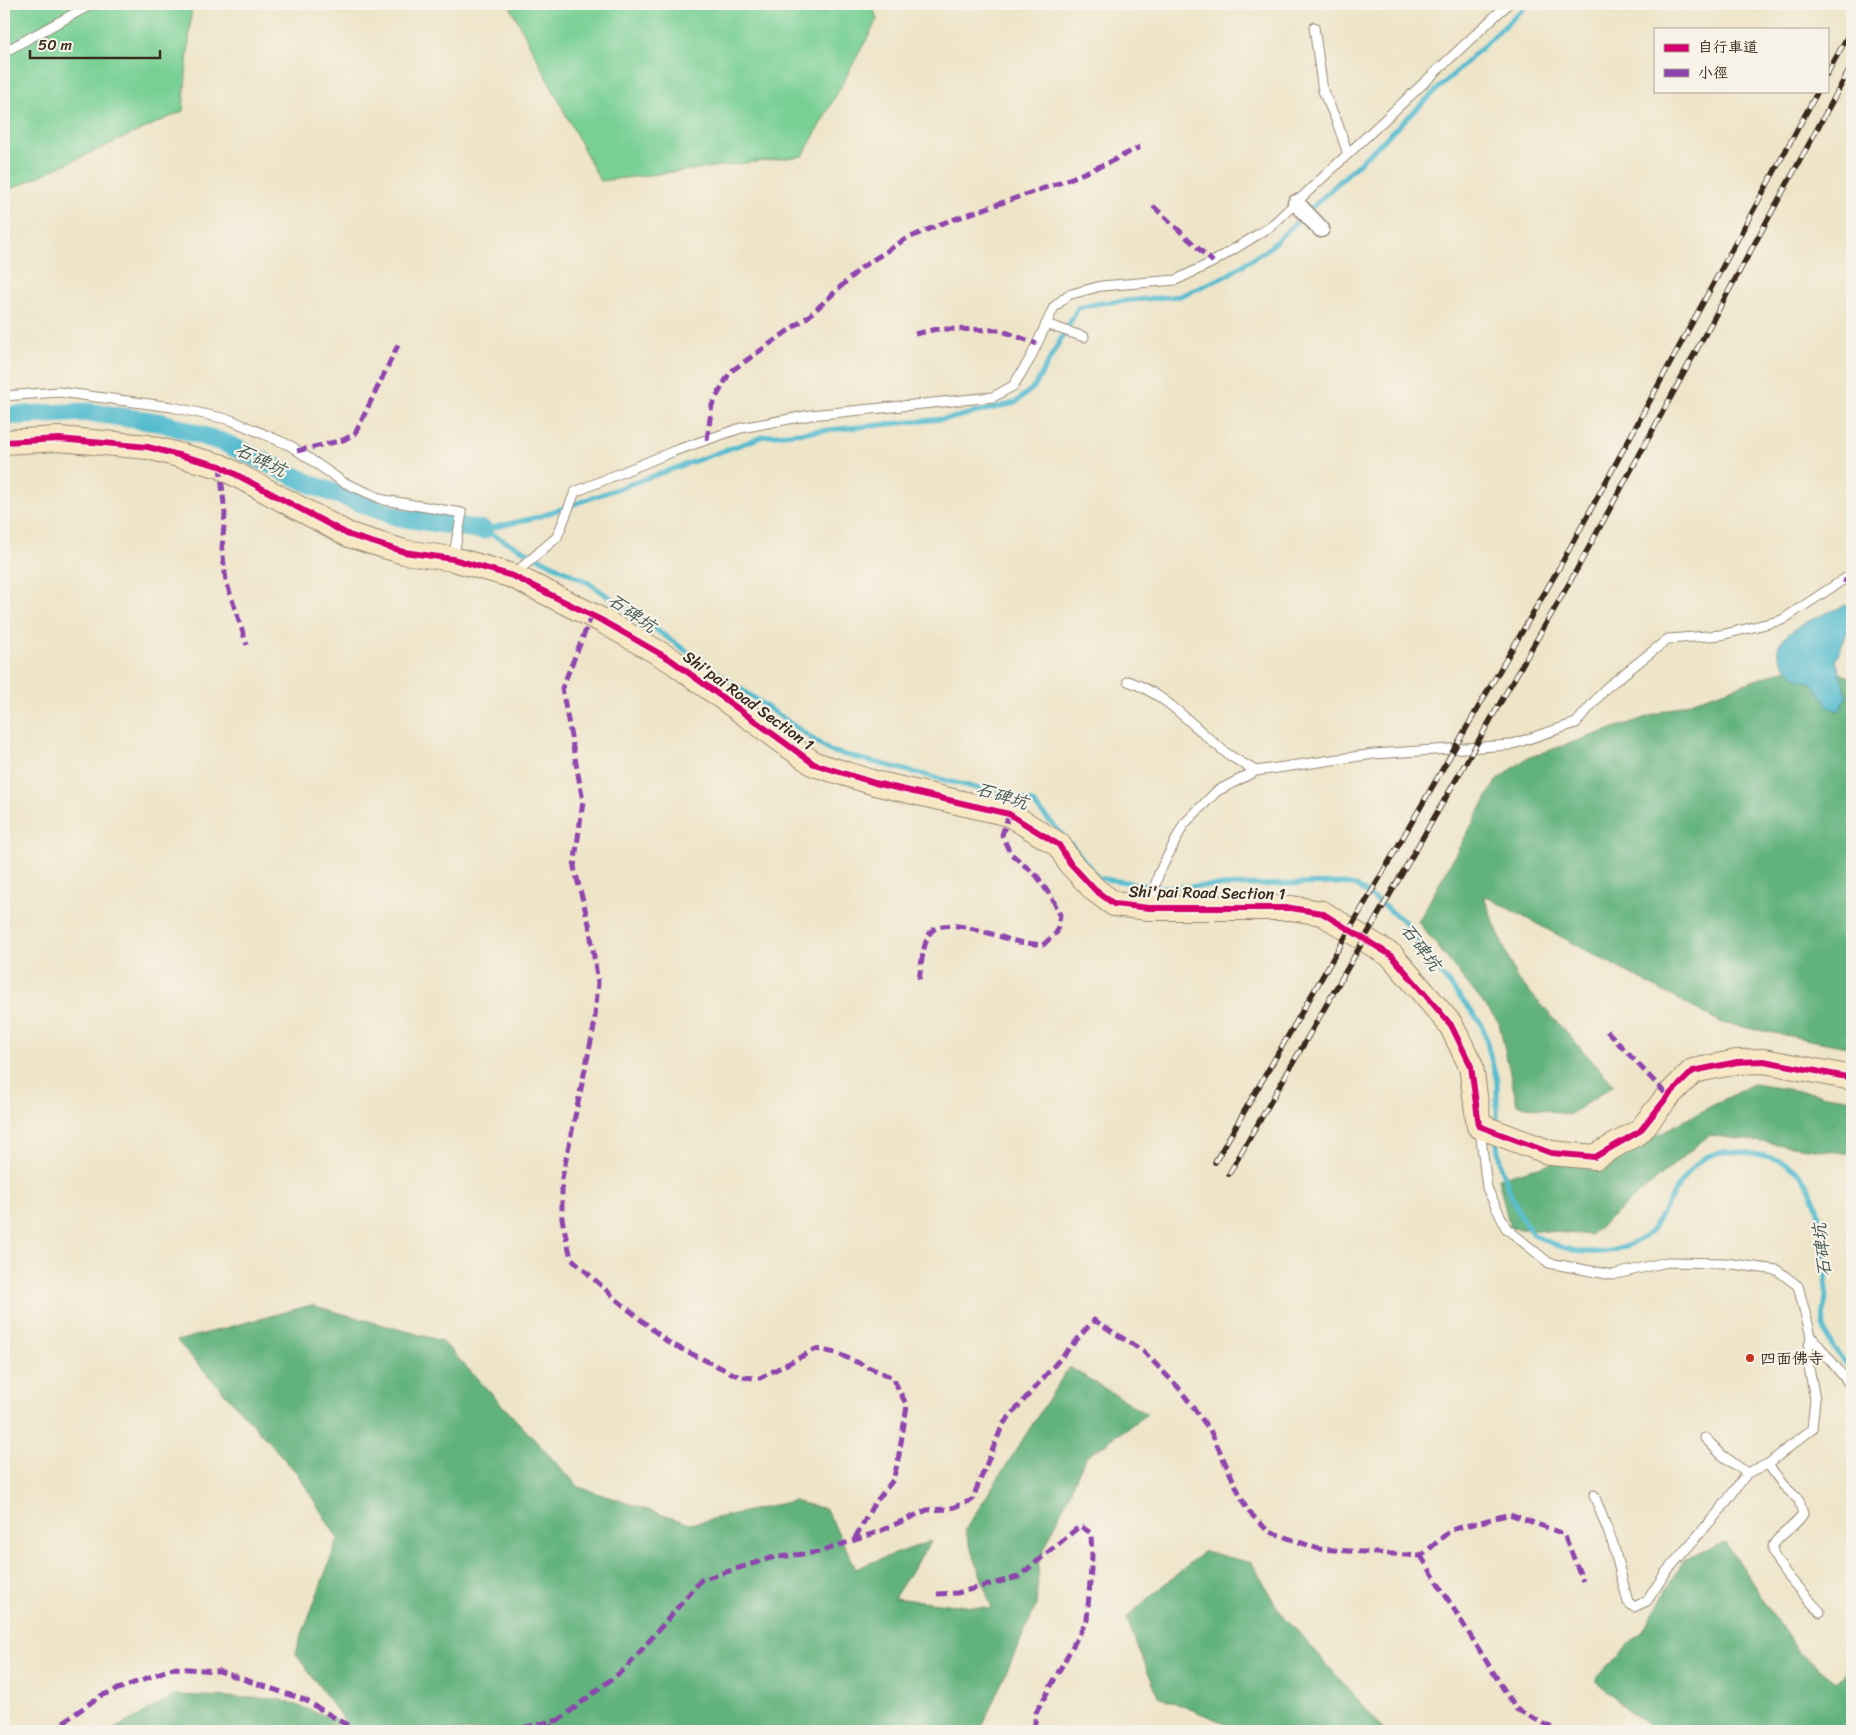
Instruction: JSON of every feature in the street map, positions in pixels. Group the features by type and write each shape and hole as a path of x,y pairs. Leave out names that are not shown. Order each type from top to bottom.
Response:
{"street":[{"path":"1296,203 1321,229"},
{"name":"Shi'pai Road Section 1","path":"4,442 59,439 148,447 220,466 349,535 404,552 453,559 513,576 598,618 671,660 814,764 875,783 1009,814 1059,844 1070,863 1089,883 1114,904 1149,908 1291,908 1322,913 1392,956 1451,1025 1465,1050 1471,1066 1479,1126"},
{"path":"1479,1126 1551,1153 1595,1157 1640,1131 1668,1096 1693,1071 1737,1062 1764,1061 1852,1078"}],"lane":[{"path":"4,52 92,4"},
{"path":"513,576 557,538 575,492 674,451 741,428 811,415 993,397 1013,386 1030,360 1054,307 1068,295 1100,286 1176,280 1213,262 1270,228 1508,4"},
{"path":"1314,27 1324,91 1348,154"},
{"path":"1046,324 1084,337"},
{"path":"4,396 58,392 153,404 230,420 291,446 343,482 384,500 462,513 453,559"},
{"path":"1149,908 1159,873 1184,824 1216,791 1256,771 1374,754 1510,745 1576,723 1606,688 1668,639 1721,635 1782,620 1852,574"},
{"path":"1128,681 1147,687 1162,697 1227,753 1256,771"},
{"path":"1479,1126 1487,1188 1506,1228 1549,1263 1612,1275 1667,1262 1725,1263 1777,1270 1798,1286 1811,1336 1852,1387"},
{"path":"1594,1495 1613,1544 1628,1602 1634,1607 1647,1601 1666,1572 1721,1508 1747,1473 1768,1464 1812,1429 1815,1398 1807,1357 1811,1336"},
{"path":"1705,1438 1722,1455 1747,1473"},
{"path":"1768,1464 1783,1485 1799,1500 1803,1514 1796,1525 1773,1545 1772,1553 1778,1566 1820,1612"}],"green space":[{"path":"4,4 192,4 183,111 4,192"},
{"path":"509,4 872,4 877,20 803,156 600,181"},
{"path":"1811,661 1852,678 1852,1048 1722,1023 1483,895 1516,977 1614,1085 1569,1115 1517,1104 1499,1023 1418,922 1496,781 1527,758"},
{"path":"1753,1084 1852,1099 1852,1154 1709,1135 1590,1235 1510,1228 1498,1178 1659,1134"},
{"path":"311,1305 442,1341 579,1487 690,1524 793,1501 826,1509 856,1568 931,1541 894,1598 992,1609 965,1530 1069,1367 1147,1414 1085,1458 1039,1561 1036,1606 980,1731 769,1731 687,1726 680,1731 111,1731 176,1695 279,1699 346,1723 295,1653 338,1539 297,1473 177,1341"},
{"path":"1725,1542 1798,1652 1836,1682 1852,1664 1852,1731 1652,1731 1595,1680 1643,1630 1684,1560"},
{"path":"1204,1551 1252,1563 1278,1609 1385,1731 1244,1731 1158,1696 1126,1618"},
{"path":"1424,1728 1504,1730 1506,1731 1416,1731"}],"water":[{"path":"1846,605 1852,608 1852,621 1836,660 1847,697 1839,711 1826,703 1813,684 1798,678 1790,672 1780,658 1778,649 1782,641 1801,625"}],"waterway":[{"path":"483,530 538,517 765,436 952,418 1015,403 1035,386 1078,308 1101,303 1180,296 1226,276 1269,248 1528,4"},
{"name":"石碑坑","path":"4,416 88,412 163,423 225,443 315,486 399,517 483,530"},
{"name":"石碑坑","path":"483,530 589,583 830,751 1032,802 1064,836"},
{"name":"石碑坑","path":"1071,844 1098,878 1159,887 1340,883 1357,886 1404,921 1436,968 1482,1024 1497,1081 1497,1125"},
{"name":"石碑坑","path":"1497,1141 1500,1162 1509,1188 1520,1214 1531,1232 1563,1248 1575,1251 1600,1252 1612,1250 1636,1242 1649,1234 1685,1177 1698,1162 1706,1157 1725,1152 1749,1153 1772,1158 1790,1166 1810,1190 1821,1224 1826,1261 1826,1293 1823,1319 1825,1333 1852,1371"}],"railway":[{"path":"1828,72 1852,28"},
{"path":"1229,1174 1571,580 1852,65"},
{"path":"1215,1162 1559,568 1817,92"}],"marked path":[{"path":"707,440 712,405 730,372 809,316 862,267 904,240 943,223 1062,182 1140,147"},
{"path":"1153,206 1213,262"},
{"path":"915,334 937,329 1000,330 1037,344"},
{"path":"297,451 343,440 355,434 400,341"},
{"path":"220,466 225,514 222,548 226,581 247,645"},
{"path":"1843,580 1852,583"},
{"path":"592,615 562,688 583,801 574,867 589,924 598,983 594,1027 562,1178 562,1219 571,1258 617,1300 669,1343 740,1377 760,1378 816,1349 836,1353 893,1378 907,1406 898,1461 893,1480 872,1507 854,1540"},
{"path":"919,979 925,944 930,933 937,928 960,926 1019,942 1043,945 1057,932 1060,915 1053,900 1037,876 1010,853 1002,835 1009,814"},
{"path":"1607,1031 1668,1096"},
{"path":"545,1731 627,1667 701,1580 771,1558 819,1552 878,1532 927,1510 949,1509 972,1500 1003,1424 1094,1320 1143,1351 1178,1387 1210,1430 1247,1510 1268,1531 1319,1549 1421,1556 1451,1530 1510,1514 1564,1534 1583,1581"},
{"path":"937,1594 957,1593 1018,1577 1080,1526 1091,1533 1092,1556 1087,1620 1036,1713 1034,1731"},
{"path":"1421,1556 1516,1709 1558,1731"},
{"path":"51,1731 100,1696 173,1668 219,1671 305,1700 357,1731"},
{"path":"509,1731 558,1720"}],"cycle path":[{"path":"4,442 59,439 148,447 220,466 349,535 404,552 453,559 513,576 603,621 671,660 814,764 875,783 1009,814 1059,845 1070,863 1095,890 1114,904 1149,908 1291,908 1322,913 1392,956 1451,1025 1471,1066 1479,1126 1551,1153 1595,1157 1640,1131 1668,1096 1693,1071 1737,1062 1764,1061 1852,1078"}],"place":[{"name":"四面佛寺","path":"1750,1358"}]}
